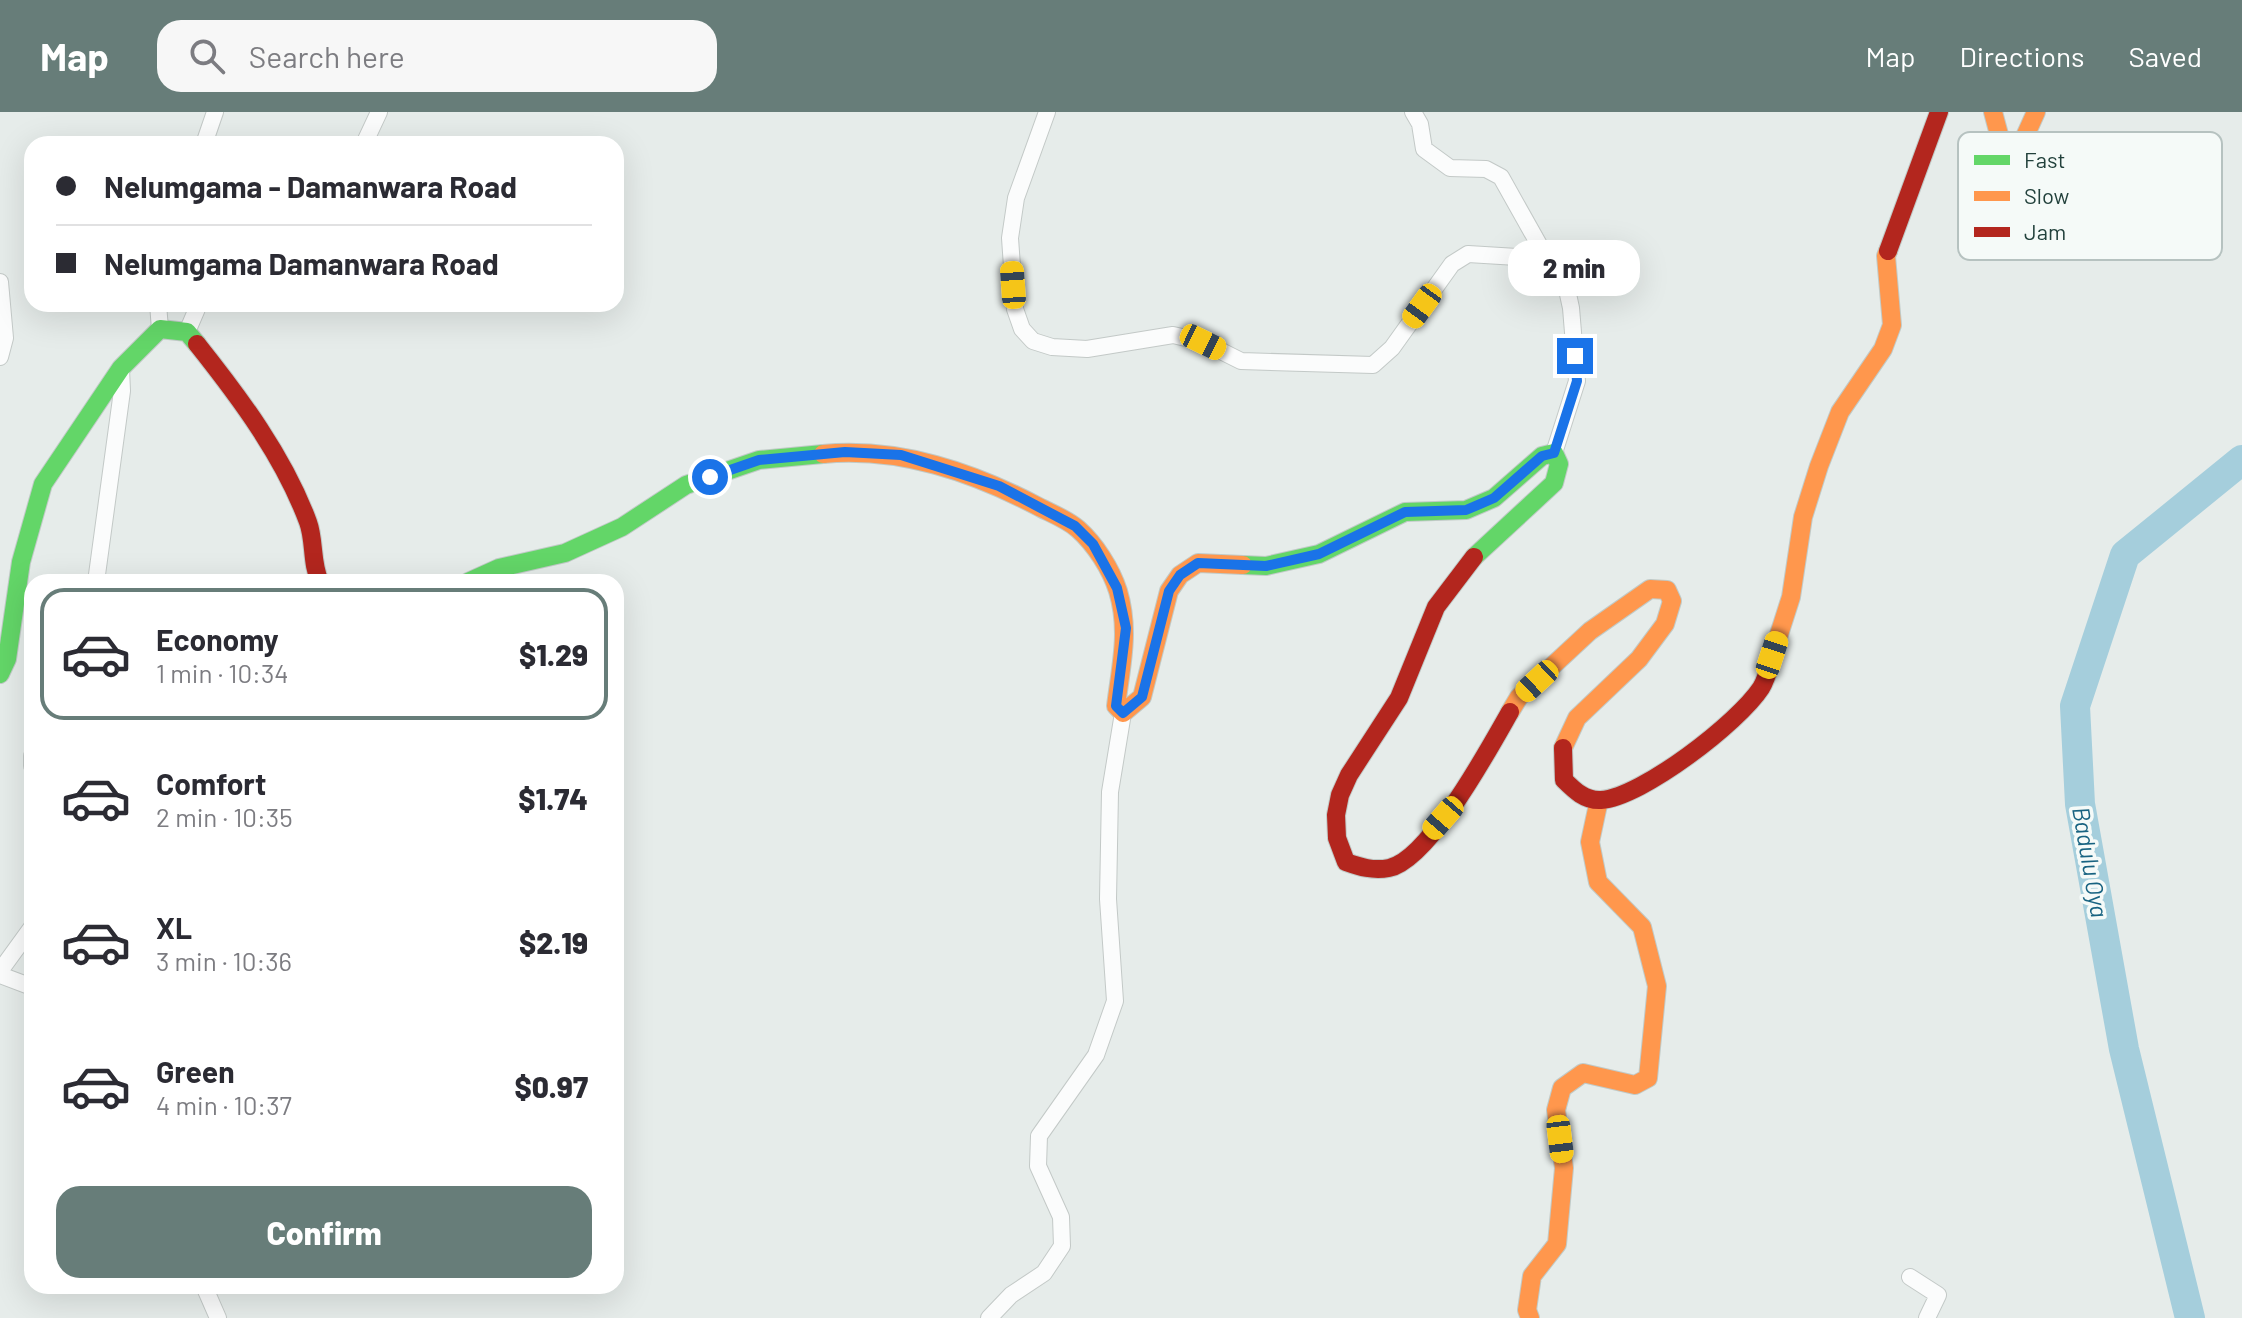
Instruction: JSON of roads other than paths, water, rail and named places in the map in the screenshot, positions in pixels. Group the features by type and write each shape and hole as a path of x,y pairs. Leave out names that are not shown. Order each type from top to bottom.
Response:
{"street":[{"path":"207,136 215,112"},
{"path":"368,136 379,112"},
{"path":"1047,112 1016,198 1010,238 1015,309 1022,329 1033,341 1052,347 1087,349 1173,335 1203,342 1241,361 1373,365 1392,348 1452,264 1468,254 1517,257 1556,275"},
{"path":"1413,112 1420,124 1424,149 1450,168 1486,169 1501,177 1556,275 1566,285 1577,381 1554,453"},
{"path":"1554,453 1559,460 1554,483 1466,567 1435,609 1399,699 1344,781 1335,814 1338,846 1346,862 1364,869 1391,868 1410,856 1460,799 1519,697 1590,631 1650,589 1667,590 1672,601 1665,624 1639,659 1577,718 1561,752 1564,780 1580,795 1599,800 1634,791 1709,739 1749,704 1763,685 1791,597 1803,517 1819,466 1840,412 1883,349 1892,325 1886,256 1939,112"},
{"path":"1993,112 1998,132"},
{"path":"2027,132 2036,112"},
{"path":"0,282 5,338 0,357"},
{"path":"0,674 7,659 21,562 43,484 121,368 160,329 159,312"},
{"path":"187,332 196,312"},
{"path":"160,329 187,332 234,390 293,485 310,526 316,574"},
{"path":"97,574 122,391 121,368"},
{"path":"486,574 565,553 622,527 686,485 759,460 845,452 901,455 999,486 1075,526 1093,544 1117,588 1126,628 1116,706 1123,713"},
{"path":"989,1318 1011,1295 1044,1273 1062,1246 1061,1217 1038,1166 1039,1136 1096,1055 1115,1001 1108,899 1110,792 1123,713 1142,697 1169,591 1180,575 1198,563 1266,566 1319,554 1405,512 1466,510 1494,498 1542,456 1554,453"},
{"path":"1530,1318 1527,1310 1532,1276 1557,1244 1564,1168 1556,1110 1562,1088 1583,1073 1635,1085 1648,1078 1657,986 1642,927 1598,882 1590,842 1599,800"},
{"path":"24,938 0,973 24,984"},
{"path":"1910,1277 1938,1295 1927,1318"},
{"path":"208,1294 218,1318"}],"waterway":[{"name":"Badulu Oya","path":"2190,1318 2124,1049 2080,804 2075,706 2125,555 2242,460"}]}
